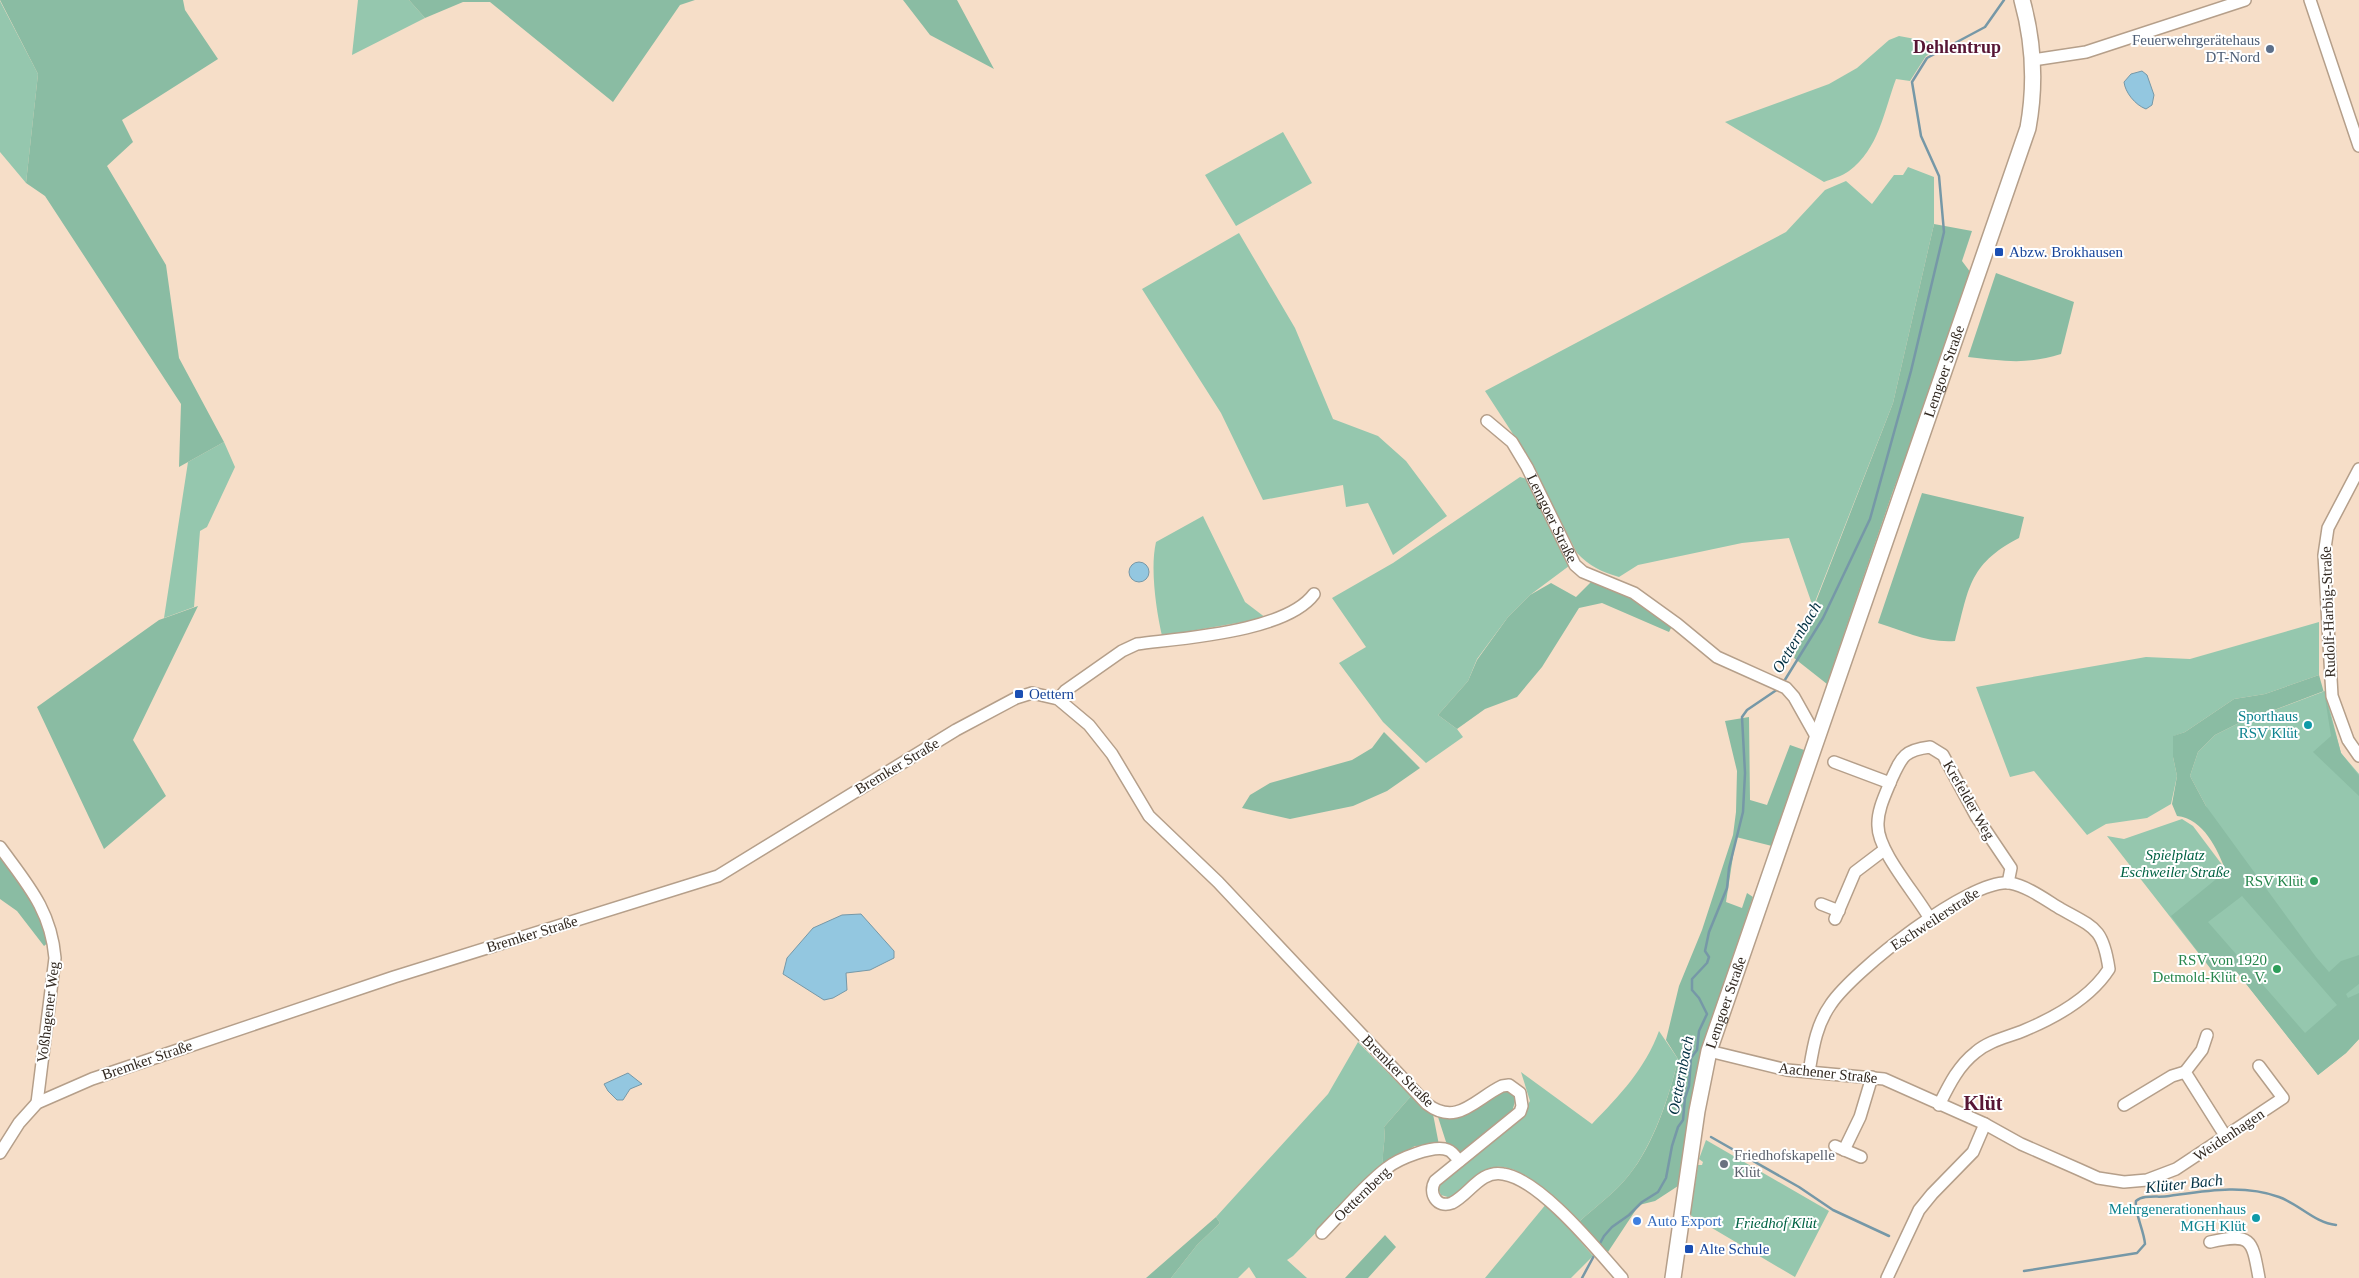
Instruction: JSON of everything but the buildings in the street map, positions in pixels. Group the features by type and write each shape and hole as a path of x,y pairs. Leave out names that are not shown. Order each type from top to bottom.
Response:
{"main road":[{"name":"Lemgoer Straße","path":"1672,1278 1697,1110 1710,1051 1816,738 2019,156 2032,101 2033,60 2030,34 2022,0"}],"street":[{"path":"2033,60 2086,52 2245,0"},
{"path":"2310,0 2359,146"},
{"name":"Lemgoer Straße","path":"1487,420 1512,442 1527,467 1576,565 1583,572 1634,592 1717,657 1786,688 1794,697 1816,738"},
{"name":"Rudolf-Harbig-Straße","path":"2359,469 2332,518 2324,555 2332,696 2348,740 2359,756"},
{"path":"1058,698 1065,691 1122,652 1137,644 1241,629 1270,622 1298,608 1309,601 1314,594"},
{"name":"Bremker Straße","path":"0,1153 19,1123 37,1103 92,1079 385,980 718,876 956,730 1016,698 1032,693 1058,698 1089,725 1106,747 1148,816 1218,882 1427,1104 1435,1110 1452,1113 1461,1111 1502,1086 1509,1086 1520,1093 1522,1106 1520,1112 1433,1184 1432,1193 1438,1201 1445,1204 1452,1203 1490,1174 1509,1175 1536,1190 1594,1247 1622,1278"},
{"name":"Krefelder Weg","path":"1930,919 1884,850 1878,825 1880,809 1900,759 1905,754 1930,748 1938,750 1943,755 1976,816 2011,868 2008,883"},
{"path":"1834,762 1890,783"},
{"name":"Voßhagener Weg","path":"0,847 45,912 54,939 56,958 37,1103"},
{"path":"1821,904 1837,915 1855,872 1884,850"},
{"path":"1939,1105 1963,1063 1977,1050 2050,1018 2092,990 2109,969 2100,935 2085,921 2032,893 2008,883"},
{"name":"Eschweilerstraße","path":"1809,1072 1817,1030 1831,1004 1857,974 1893,944 1978,890 1988,885 2008,883"},
{"path":"2124,1105 2172,1076 2184,1072 2202,1050 2207,1035"},
{"name":"Aachener Straße","path":"1710,1051 1769,1067 1884,1079 1985,1124 2021,1144 2078,1170"},
{"name":"Weidenhagen","path":"2078,1170 2106,1180 2124,1182 2147,1180 2176,1169 2283,1098 2259,1066"},
{"path":"2184,1072 2226,1137"},
{"path":"1861,1157 1840,1148 1860,1117 1872,1077"},
{"path":"1887,1278 1919,1210 1973,1152 1985,1124"},
{"name":"Oetternberg","path":"1322,1233 1382,1172 1395,1163 1420,1152 1442,1149 1454,1154 1459,1161"},
{"path":"2210,1242 2234,1238 2248,1242 2255,1251 2259,1278"}],"green space":[{"path":"0,0 183,0 185,10 218,59 122,120 133,142 107,166 166,265 179,358 224,442 179,467 181,404 45,196 26,183 38,74"},
{"path":"358,0 409,0 425,18 352,55"},
{"path":"409,0 695,0 680,5 613,102 490,2 463,2 425,18"},
{"path":"903,0 957,0 994,69 930,35"},
{"path":"0,1 38,74 26,183 0,152"},
{"path":"1899,36 1937,43 1942,48 1926,56 1910,81 1896,79 1874,141 1859,162 1843,174 1824,182 1725,122 1829,84 1857,68 1889,40"},
{"path":"1283,132 1312,183 1236,226 1205,175"},
{"path":"1908,167 1934,177 1934,224 1893,403 1813,607 1789,538 1742,543 1638,565 1619,577 1601,571 1586,562 1577,553 1528,457 1485,391 1786,232 1825,190 1846,181 1872,204 1894,175 1903,175"},
{"path":"1934,224 1972,231 1962,261 1971,273 1943,358 1893,491 1827,684 1794,658 1893,403"},
{"path":"1239,233 1295,328 1333,419 1378,436 1406,461 1447,516 1393,555 1368,503 1346,507 1343,485 1263,500 1221,413 1142,289"},
{"path":"1996,273 2074,302 2061,354 2026,361 2004,361 1968,357"},
{"path":"224,442 235,467 207,527 200,531 194,607 164,618 188,462"},
{"path":"1520,477 1527,479 1569,566 1530,595 1508,617 1477,659 1468,681 1438,715 1457,729 1463,737 1426,763 1383,722 1339,663 1366,647 1332,598 1393,563"},
{"path":"1922,493 2024,517 2019,538 1989,558 1973,580 1955,641 1935,640 1916,636 1878,623"},
{"path":"1203,516 1245,602 1266,618 1162,636 1154,576 1156,542"},
{"path":"1592,581 1628,590 1672,626 1669,632 1602,603 1579,608 1542,667 1517,697 1485,709 1457,729 1438,715 1468,681 1477,660 1508,617 1530,595 1551,583 1576,597"},
{"path":"198,606 133,740 166,796 104,849 37,707 159,620"},
{"path":"2319,622 2319,675 2265,694 2234,699 2185,732 2174,736 2173,757 2177,776 2171,804 2147,818 2106,824 2087,835 2034,771 2010,777 1976,687 2146,657 2190,659"},
{"path":"2319,675 2324,691 2237,724 2215,735 2198,752 2190,776 2206,806 2316,957 2329,972 2341,961 2359,955 2359,984 2346,994 2348,998 2359,993 2359,1039 2346,1053 2318,1075 2236,971 2221,982 2171,916 2226,871 2208,836 2195,823 2177,816 2172,804 2177,776 2173,757 2173,736 2185,732 2234,699 2265,694","holes":["2242,896 2337,1005 2305,1033 2208,922"]},
{"name":"Spielplatz Eschweiler Straße","path":"2325,691 2341,753 2359,774 2359,1039 2346,1053 2318,1075 2236,971 2221,982 2107,836 2124,839 2182,819 2193,826 2226,870 2206,806 2190,776 2198,752 2215,735 2237,724"},
{"path":"2325,695 2341,753 2359,776 2359,796 2313,752 2331,736"},
{"path":"1749,717 1750,800 1767,805 1790,745 1807,751 1772,846 1736,837 1726,902 1742,908 1747,893 1753,897 1721,993 1695,1080 1678,1186 1655,1201 1639,1205 1606,1255 1579,1222 1629,1175 1646,1150 1660,1120 1678,1059 1666,1040 1679,986 1702,930 1733,835 1736,812 1737,771 1725,721"},
{"path":"1384,732 1420,768 1387,791 1353,806 1290,819 1242,808 1250,795 1270,783 1352,760 1372,748"},
{"path":"0,851 23,884 51,940 44,946 17,911 0,899"},
{"path":"1659,1031 1678,1059 1660,1119 1646,1149 1629,1175 1579,1222 1538,1184 1512,1169 1500,1167 1488,1169 1478,1174 1451,1198 1441,1195 1438,1189 1441,1181 1520,1118 1530,1101 1521,1072 1592,1124 1631,1081 1647,1057"},
{"path":"1358,1042 1411,1096 1384,1127 1383,1164 1287,1260 1307,1278 1256,1278 1249,1267 1238,1278 1171,1278 1197,1245 1220,1223 1216,1217 1328,1094"},
{"path":"1505,1091 1513,1093 1516,1098 1512,1112 1460,1153 1447,1145 1438,1117 1457,1117 1465,1114"},
{"path":"1411,1096 1433,1114 1439,1145 1415,1146 1383,1164 1384,1127"},
{"name":"Friedhof Klüt","path":"1706,1140 1829,1211 1795,1277 1690,1215 1698,1165 1702,1165 1703,1162 1699,1159"},
{"path":"1547,1203 1593,1256 1571,1278 1485,1278"},
{"path":"1216,1217 1220,1223 1197,1245 1171,1278 1146,1278"},
{"path":"1385,1235 1396,1247 1368,1278 1345,1278"}],"water":[{"path":"2142,71 2147,75 2154,95 2152,105 2146,109 2131,98 2124,82 2131,74"},
{"path":"1135,562 1143,562 1149,568 1149,576 1143,582 1135,582 1129,576 1129,568"},
{"path":"861,914 894,951 894,958 870,970 846,973 847,990 833,998 824,1000 783,974 787,958 813,928 842,915"},
{"path":"628,1073 642,1084 630,1089 623,1100 617,1100 604,1084"}],"waterway":[{"name":"Oetternbach","path":"1783,683 1823,618 1870,519 1911,371 1944,232 1939,176 1921,136 1912,82 1927,58 1985,27 2004,0"},
{"name":"Oetternbach","path":"1598,1247 1612,1227 1629,1215 1642,1202 1658,1192 1666,1178 1672,1146 1678,1127 1683,1120 1685,1098 1689,1086 1691,1058 1697,1050 1699,1031 1707,1014 1699,998 1692,990 1692,979 1707,963 1709,957 1705,951 1709,932 1727,888 1729,868 1743,812 1745,773 1742,717 1747,710 1778,689"},
{"name":"Klüter Bach","path":"1711,1137 1799,1187 1833,1210 1889,1236"},
{"name":"Klüter Bach","path":"2024,1271 2137,1253 2145,1244 2136,1210 2136,1201 2147,1197 2165,1197 2224,1190 2252,1191 2279,1197 2321,1221 2336,1225"},
{"name":"Oetternbach","path":"1582,1278 1596,1252"}],"place":[{"name":"Feuerwehrgerätehaus DT-Nord","path":"2270,49"},
{"name":"Abzw. Brokhausen","path":"1999,252"},
{"name":"Oettern","path":"1019,694"},
{"name":"Sporthaus RSV Klüt","path":"2308,725"},
{"name":"RSV Klüt","path":"2314,881"},
{"name":"RSV von 1920 Detmold-Klüt e. V.","path":"2277,969"},
{"name":"Friedhofskapelle Klüt","path":"1724,1164"},
{"name":"Mehrgenerationenhaus MGH Klüt","path":"2256,1218"},
{"name":"Auto Export","path":"1637,1221"},
{"name":"Alte Schule","path":"1689,1249"}],"district":[{"name":"Dehlentrup","path":"1957,47"},
{"name":"Klüt","path":"1983,1103"}]}
